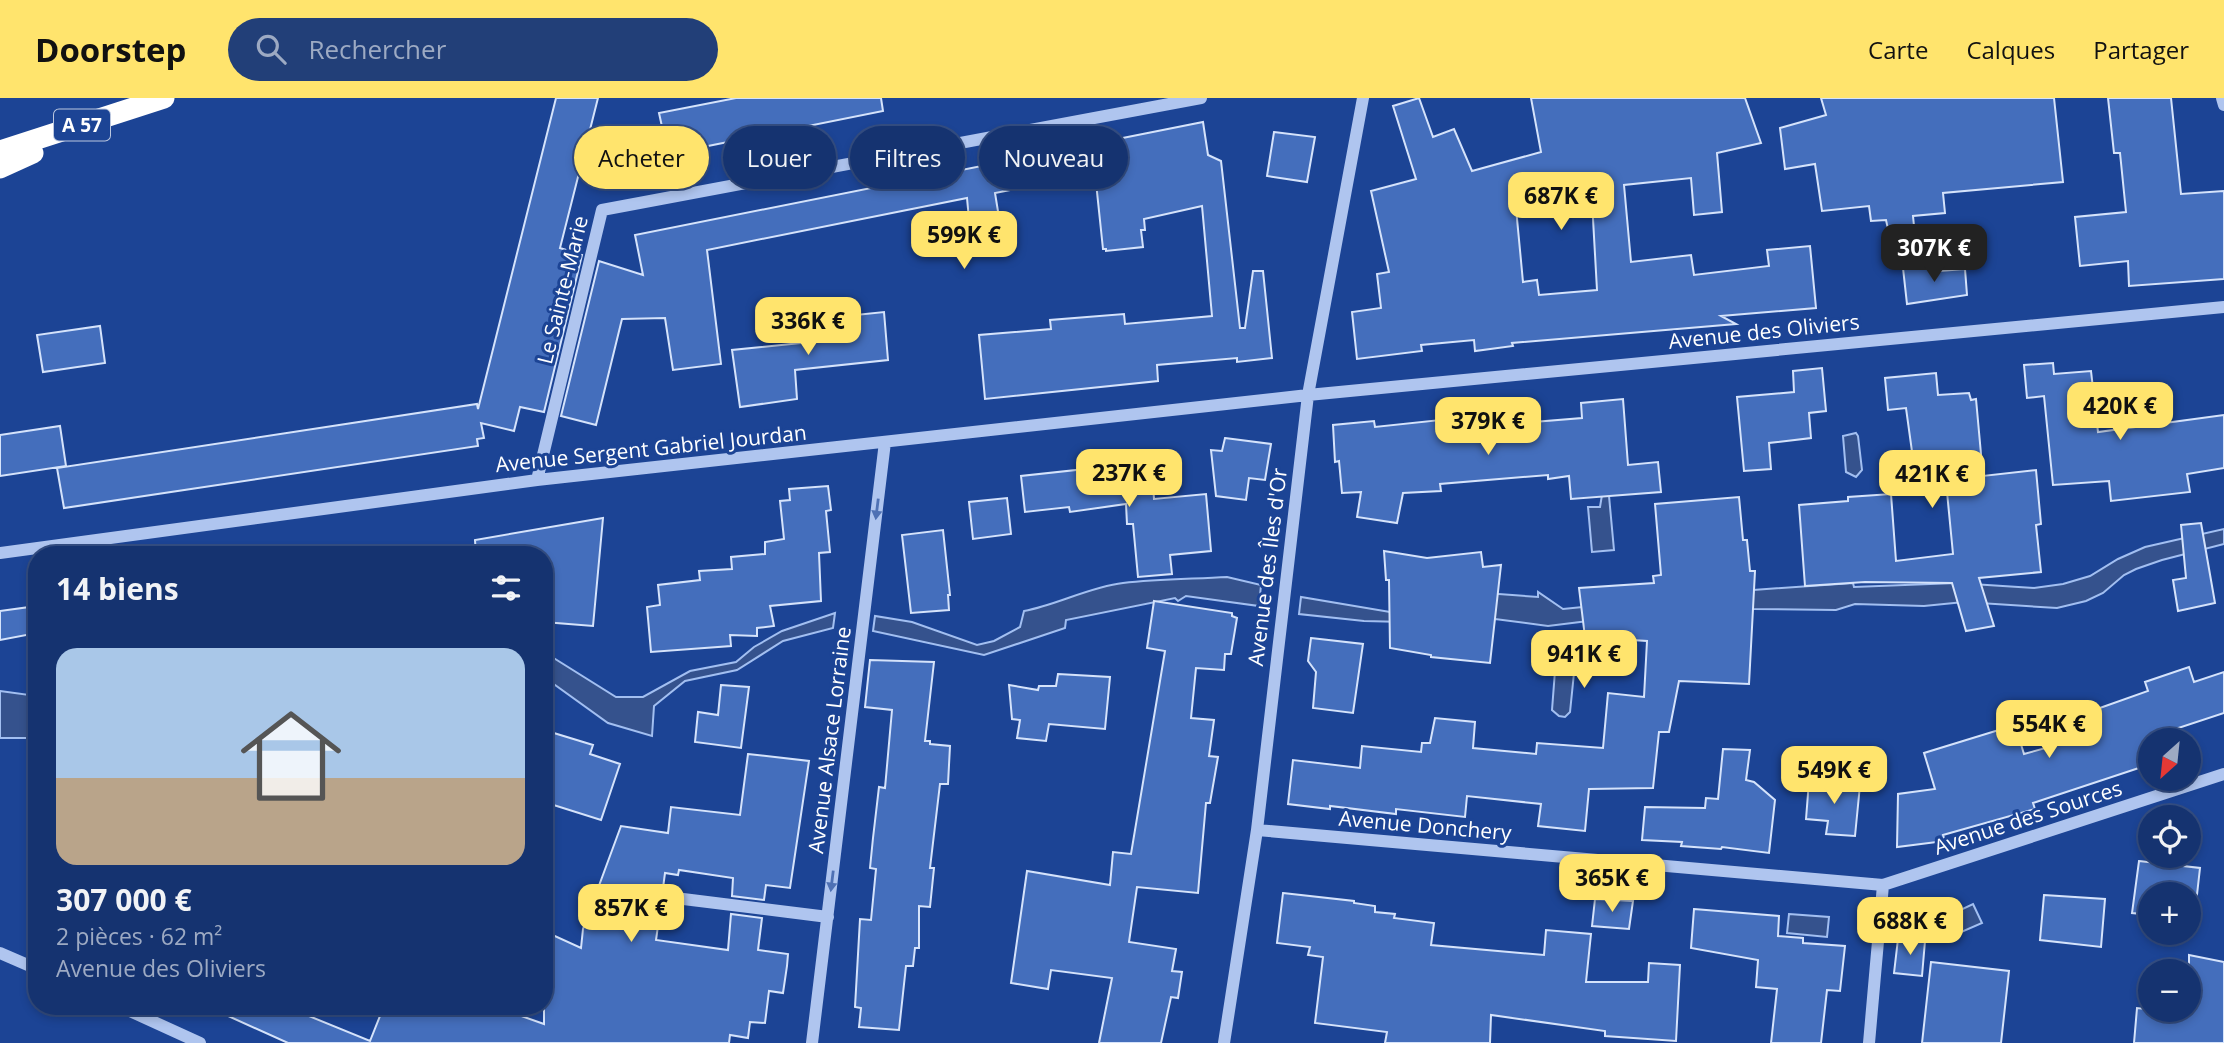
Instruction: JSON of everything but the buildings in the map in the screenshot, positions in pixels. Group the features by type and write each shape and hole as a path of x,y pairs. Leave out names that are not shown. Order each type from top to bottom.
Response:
{"highway":[{"name":"A 57","path":"0,151 164,98"},
{"path":"0,167 139,106"}],"street":[{"name":"Le Sainte-Marie","path":"537,480 602,210 1201,98"},
{"name":"Avenue des Îles d'Or","path":"1224,1043 1256,830 1308,395 1363,98"},
{"path":"2222,98 2224,105"},
{"name":"Avenue des Oliviers","path":"1308,395 2224,307"},
{"name":"Avenue Sergent Gabriel Jourdan","path":"51,546 537,480 1308,395"},
{"name":"Avenue Alsace Lorraine","path":"813,1043 886,442"},
{"name":"Avenue Sergent Gabriel Jourdan","path":"0,553 28,549"},
{"name":"Avenue des Sources","path":"1883,885 2224,774"},
{"name":"Avenue Donchery","path":"1256,830 1883,885"},
{"path":"1869,1043 1883,885"},
{"path":"651,895 828,917"},
{"path":"0,953 28,965"},
{"path":"139,1015 200,1043"}],"water":[{"path":"1856,433 1862,470 1856,477 1846,472 1843,436"},
{"path":"1602,495 1609,496 1614,550 1592,552 1588,507 1600,507"},
{"path":"2224,529 2224,544 2136,569 2124,575 2103,593 2086,601 2057,608 1964,602 1924,606 1855,604 1836,610 1753,609 1717,605 1548,626 1495,619 1364,621 1299,614 1301,597 1390,612 1485,593 1538,597 1538,592 1563,609 1853,583 1854,587 1956,583 2034,588 2063,584 2090,576 2145,547"},
{"path":"1227,577 1261,585 1259,606 1186,596 1178,601 1175,598 1066,620 1065,628 984,655 873,631 875,616 912,622 977,645 994,641 1020,627 1024,611 1098,588 1136,582"},
{"path":"835,613 833,628 783,641 737,670 685,681 654,706 652,736 608,723 553,683 553,658 616,697 643,697 690,671 736,662 754,647 782,631"},
{"path":"1555,671 1574,673 1570,712 1565,717 1552,710"},
{"path":"0,691 28,695 28,738 0,738"},
{"path":"1973,904 1982,923 1943,940 1935,922"},
{"path":"1789,914 1829,917 1827,937 1787,933"}]}
